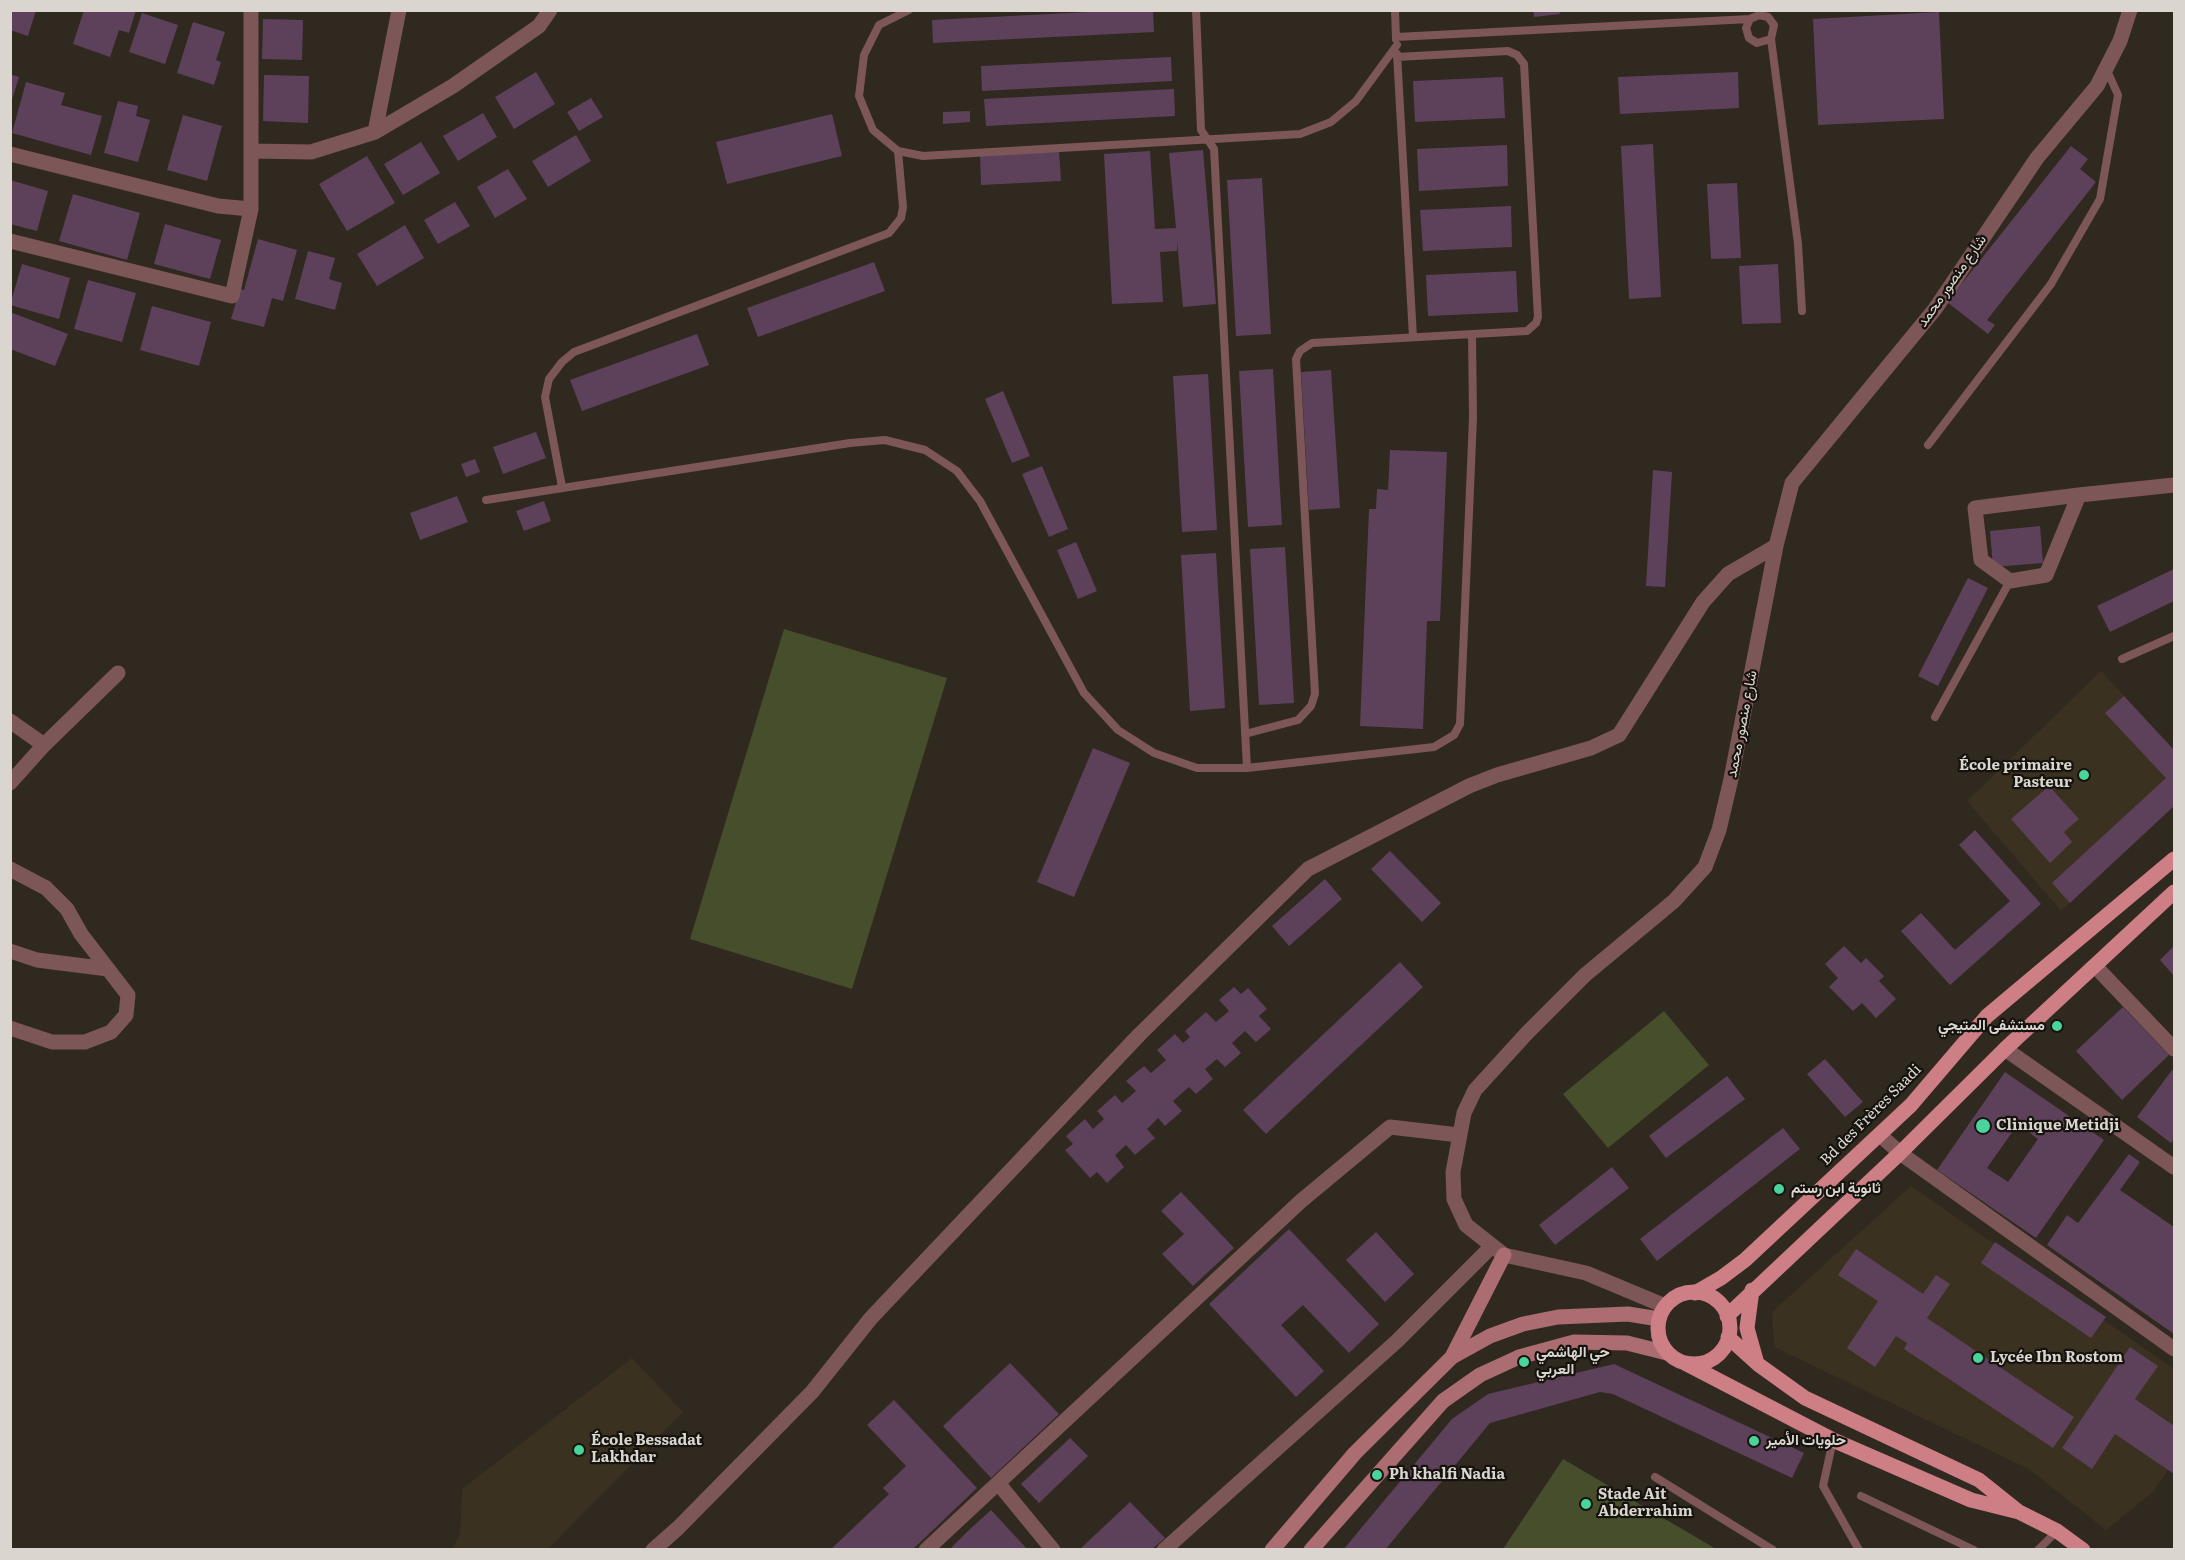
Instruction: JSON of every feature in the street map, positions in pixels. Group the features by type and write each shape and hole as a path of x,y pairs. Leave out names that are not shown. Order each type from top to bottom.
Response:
{"main road":[{"name":"Bd des Frères Saadi","path":"1695,1293 1722,1278 1745,1260 1880,1135 1911,1105 1987,1016 2175,859"},
{"path":"1727,1316 1900,1153 2005,1049 2175,892"},
{"path":"1752,1290 1747,1328 1759,1365"},
{"path":"1685,1363 1697,1364 1708,1361 1718,1354 1728,1337 1727,1316 1715,1300 1695,1293 1674,1298 1662,1313 1661,1343 1667,1353 1685,1363 1833,1440 1971,1500 2019,1512"},
{"path":"1728,1337 1781,1383 1831,1412 1979,1480 2019,1512 2057,1531 2083,1550"}],"street":[{"path":"10,241 56,255 232,296 251,208 251,10"},
{"path":"375,132 399,10"},
{"path":"252,151 311,152 375,132 453,86 501,53 539,26 550,10"},
{"name":"شارع منصور محمد","path":"1662,1313 1586,1273 1498,1251 1466,1225 1454,1199 1453,1172 1464,1113 1475,1090 1520,1041 1585,975 1674,901 1706,867 1719,830 1731,779 1776,546 1792,483 1935,309 2037,158 2097,86 2120,41 2130,10"},
{"path":"10,154 218,206 251,208"},
{"path":"2079,495 2046,575 2010,580 1981,560 1975,508 2079,495 2175,485"},
{"path":"653,1550 678,1528 812,1392 871,1318 1139,1035 1308,869 1469,786 1497,775 1591,748 1618,735 1703,602 1728,574 1776,546"},
{"path":"10,783 44,745 118,673"},
{"path":"10,721 44,745"},
{"path":"10,869 46,888 67,909 81,934 129,995 126,1015 111,1032 85,1042 52,1042 10,1028"},
{"path":"10,951 37,960 108,969"},
{"path":"2095,966 2175,1048"},
{"path":"2005,1049 2175,1167"},
{"path":"926,1550 1301,1201 1390,1126 1459,1135"},
{"path":"1880,1135 1900,1153 2175,1349"},
{"path":"1452,1357 1498,1251"},
{"path":"1164,1550 1498,1251"},
{"path":"1272,1550 1355,1453 1452,1357 1501,1332 1523,1324 1558,1317 1662,1313"},
{"path":"1311,1550 1443,1401 1480,1376 1519,1357 1574,1342 1627,1343 1667,1353"},
{"path":"998,1483 1053,1550"}],"lane":[{"path":"909,10 879,26 864,55 859,96 873,130 898,151 923,156 1300,134 1331,122 1356,101 1396,41"},
{"path":"1196,10 1201,130 1214,149 1247,768"},
{"path":"1395,10 1413,337"},
{"path":"1396,41 1750,19 1759,15 1768,17 1775,30 1771,39 1798,244 1802,311"},
{"path":"1750,19 1746,28 1749,38 1762,43 1771,39"},
{"path":"1245,734 1298,720 1311,706 1315,693 1296,359 1300,351 1312,344 1527,331 1536,323 1538,317 1524,64 1517,55 1508,51 1397,57"},
{"path":"1928,445 2051,284 2100,199 2118,95 2106,68"},
{"path":"561,487 545,397 549,379 562,362 574,352 889,233 896,227 903,207 898,151"},
{"path":"486,500 850,443 885,440 925,450 957,471 980,501 1084,693 1118,730 1154,753 1197,768 1247,768 1434,747 1454,735 1460,724 1473,418 1472,334"},
{"path":"1935,717 2010,580"},
{"path":"2122,659 2175,636"},
{"path":"1833,1440 1823,1486 1859,1550"},
{"path":"1655,1477 1773,1550"},
{"path":"1862,1496 1974,1550"},
{"path":"2038,1550 2057,1531"}],"shaded area":[{"name":"École primaire Pasteur","path":"2101,671 2174,750 2174,806 2061,911 1967,801"},
{"name":"Lycée Ibn Rostom","path":"1911,1186 2174,1369 2174,1461 2153,1492 2106,1530 2029,1469 1774,1347 1772,1312"},
{"name":"École Bessadat Lakhdar","path":"632,1358 683,1412 548,1549 452,1549 460,1535 462,1489"}],"green space":[{"path":"784,629 947,678 852,989 690,939"},
{"path":"1664,1011 1709,1065 1608,1148 1563,1094"},
{"name":"Stade Ait Abderrahim","path":"1563,1459 1716,1549 1503,1549"}],"building":[{"path":"10,10 36,10 28,36 10,30"},
{"path":"84,10 136,10 129,33 119,30 110,57 73,44"},
{"path":"1153,10 1154,32 933,43 932,20"},
{"path":"1533,10 1559,10 1560,14 1534,17"},
{"path":"1939,12 1944,119 1818,125 1813,19"},
{"path":"142,13 178,25 165,64 129,52"},
{"path":"263,19 303,20 302,60 262,59"},
{"path":"193,22 225,32 216,60 221,62 214,85 177,73"},
{"path":"1171,57 1172,81 982,91 981,66"},
{"path":"536,72 555,104 514,129 495,97"},
{"path":"1738,72 1739,108 1620,114 1618,77"},
{"path":"10,74 19,77 11,103 10,103"},
{"path":"264,75 309,76 308,123 263,121"},
{"path":"1503,77 1505,118 1415,122 1413,81"},
{"path":"26,82 65,93 61,105 102,116 91,155 12,133"},
{"path":"1174,89 1175,116 986,126 984,99"},
{"path":"591,98 603,117 579,131 567,112"},
{"path":"118,101 138,106 136,116 150,120 138,162 104,153"},
{"path":"970,111 970,122 943,124 943,112"},
{"path":"483,113 497,137 458,161 443,136"},
{"path":"832,114 842,156 727,184 716,142"},
{"path":"183,115 222,126 207,181 167,170"},
{"path":"576,135 591,161 548,187 532,161"},
{"path":"421,142 440,173 403,195 384,164"},
{"path":"1653,144 1661,297 1629,299 1621,146"},
{"path":"1507,145 1508,186 1419,191 1417,149"},
{"path":"2071,146 2088,159 2080,169 2096,182 1987,320 1995,325 1988,334 1947,302"},
{"path":"1059,150 1061,181 981,185 980,154"},
{"path":"1203,150 1216,304 1183,307 1177,241 1177,251 1160,252 1163,302 1112,304 1104,154 1150,151 1155,229 1176,228 1169,153"},
{"path":"367,156 395,203 347,231 319,184"},
{"path":"508,169 527,199 495,218 477,187"},
{"path":"1262,178 1271,334 1236,336 1227,180"},
{"path":"10,180 48,191 37,231 10,224"},
{"path":"1737,183 1741,258 1711,259 1707,184"},
{"path":"73,194 140,213 127,260 59,241"},
{"path":"455,202 470,226 438,244 424,220"},
{"path":"1511,206 1512,247 1423,251 1420,210"},
{"path":"165,224 221,240 210,279 154,264"},
{"path":"405,225 424,258 377,286 357,254"},
{"path":"258,239 297,250 283,301 272,298 264,327 231,319 240,289 244,290"},
{"path":"308,251 335,258 329,279 342,283 335,310 295,299"},
{"path":"874,262 885,291 758,337 747,308"},
{"path":"22,264 70,278 59,319 10,305"},
{"path":"1778,264 1781,323 1742,324 1739,266"},
{"path":"1516,271 1518,312 1428,316 1426,275"},
{"path":"88,280 136,293 122,342 74,329"},
{"path":"152,306 211,322 199,366 140,350"},
{"path":"10,312 68,334 55,366 10,349"},
{"path":"697,334 709,365 582,411 570,380"},
{"path":"1273,369 1282,525 1248,527 1239,371"},
{"path":"1331,370 1340,508 1309,510 1301,372"},
{"path":"1208,374 1217,530 1182,532 1173,376"},
{"path":"1003,391 1030,456 1012,463 985,399"},
{"path":"536,432 546,458 503,474 493,447"},
{"path":"1390,450 1447,452 1440,621 1427,621 1423,729 1360,726 1369,509 1376,509 1377,489 1388,490"},
{"path":"475,459 480,472 466,477 461,464"},
{"path":"1042,466 1068,529 1049,537 1022,474"},
{"path":"1653,470 1672,472 1665,587 1646,586"},
{"path":"457,496 468,522 420,540 410,513"},
{"path":"544,501 551,521 524,531 516,511"},
{"path":"2040,526 2043,563 1993,567 1990,531"},
{"path":"1076,542 1097,591 1078,599 1057,550"},
{"path":"1285,547 1294,703 1259,705 1250,549"},
{"path":"1216,553 1225,708 1190,711 1181,555"},
{"path":"2174,569 2174,601 2110,632 2097,606"},
{"path":"1968,578 1988,588 1938,686 1918,676"},
{"path":"2124,696 2174,750 2174,806 2070,903 2052,883 2166,778 2105,713"},
{"path":"1093,748 1130,763 1074,897 1037,882"},
{"path":"2049,786 2079,819 2064,832 2072,842 2050,863 2011,819"},
{"path":"1975,830 2041,904 1950,985 1901,931 1921,913 1955,950 2010,901 1959,845"},
{"path":"1390,851 1441,903 1422,922 1371,869"},
{"path":"1325,879 1342,899 1289,946 1272,926"},
{"path":"1844,946 1861,963 1866,958 1884,976 1879,981 1896,999 1876,1018 1862,1003 1853,1011 1829,987 1838,978 1825,964"},
{"path":"2174,946 2174,976 2160,960"},
{"path":"1400,962 1423,987 1266,1134 1243,1110"},
{"path":"1234,987 1241,994 1248,988 1267,1009 1259,1016 1271,1029 1256,1042 1245,1031 1232,1043 1241,1053 1225,1067 1217,1059 1205,1069 1213,1079 1196,1094 1189,1087 1173,1101 1182,1111 1165,1126 1158,1118 1147,1129 1155,1138 1135,1155 1126,1145 1115,1155 1124,1167 1107,1183 1097,1172 1090,1178 1065,1150 1073,1144 1066,1136 1085,1119 1093,1129 1104,1119 1097,1111 1115,1095 1122,1103 1136,1091 1126,1081 1144,1066 1151,1073 1166,1060 1157,1050 1175,1034 1183,1043 1190,1037 1185,1031 1206,1012 1216,1022 1229,1011 1219,1000"},
{"path":"2123,1007 2169,1055 2122,1100 2076,1051"},
{"path":"1825,1059 1863,1102 1845,1117 1807,1074"},
{"path":"2172,1070 2174,1072 2174,1139 2171,1143 2137,1117"},
{"path":"2005,1072 2104,1140 2036,1238 1937,1170","holes":["2018,1124 2038,1139 2008,1182 1987,1168"]},
{"path":"1727,1076 1745,1099 1666,1158 1649,1136"},
{"path":"1783,1128 1800,1149 1657,1261 1640,1239"},
{"path":"2129,1154 2140,1162 2120,1190 2174,1227 2174,1334 2047,1245 2067,1215 2078,1223"},
{"path":"1612,1167 1629,1188 1555,1245 1539,1225"},
{"path":"1181,1192 1234,1248 1193,1286 1162,1254 1184,1234 1161,1211"},
{"path":"1289,1229 1379,1324 1349,1353 1303,1305 1281,1325 1324,1371 1296,1397 1209,1304"},
{"path":"1376,1232 1414,1274 1385,1302 1346,1260"},
{"path":"1995,1242 2106,1317 2091,1338 1981,1263"},
{"path":"1856,1249 1923,1294 1936,1275 1950,1284 1927,1318 2074,1417 2053,1448 1904,1349 1907,1343 1896,1336 1875,1367 1847,1348 1878,1301 1838,1275"},
{"path":"2130,1347 2158,1366 2135,1399 2174,1426 2174,1474 2115,1434 2092,1469 2062,1448"},
{"path":"1010,1363 1059,1414 991,1478 943,1426"},
{"path":"1614,1364 1804,1453 1792,1478 1613,1394 1600,1392 1490,1423 1385,1550 1343,1550 1452,1419 1488,1394"},
{"path":"894,1400 977,1488 912,1550 830,1550 889,1494 883,1488 906,1466 867,1425"},
{"path":"1070,1438 1088,1456 1039,1503 1021,1484"},
{"path":"1130,1502 1165,1538 1151,1550 1079,1550"},
{"path":"991,1510 1028,1550 949,1550 969,1530"}],"place":[{"name":"École primaire Pasteur","path":"2084,775"},
{"name":"مستشفى المتيجي","path":"2057,1026"},
{"name":"Clinique Metidji","path":"1983,1126"},
{"name":"ثانوية ابن رستم","path":"1779,1189"},
{"name":"Lycée Ibn Rostom","path":"1978,1358"},
{"name":"حي الهاشمي العربي","path":"1524,1362"},
{"name":"حلويات الأمير","path":"1754,1441"},
{"name":"École Bessadat Lakhdar","path":"579,1450"},
{"name":"Ph khalfi Nadia","path":"1377,1475"},
{"name":"Stade Ait Abderrahim","path":"1586,1504"}]}
